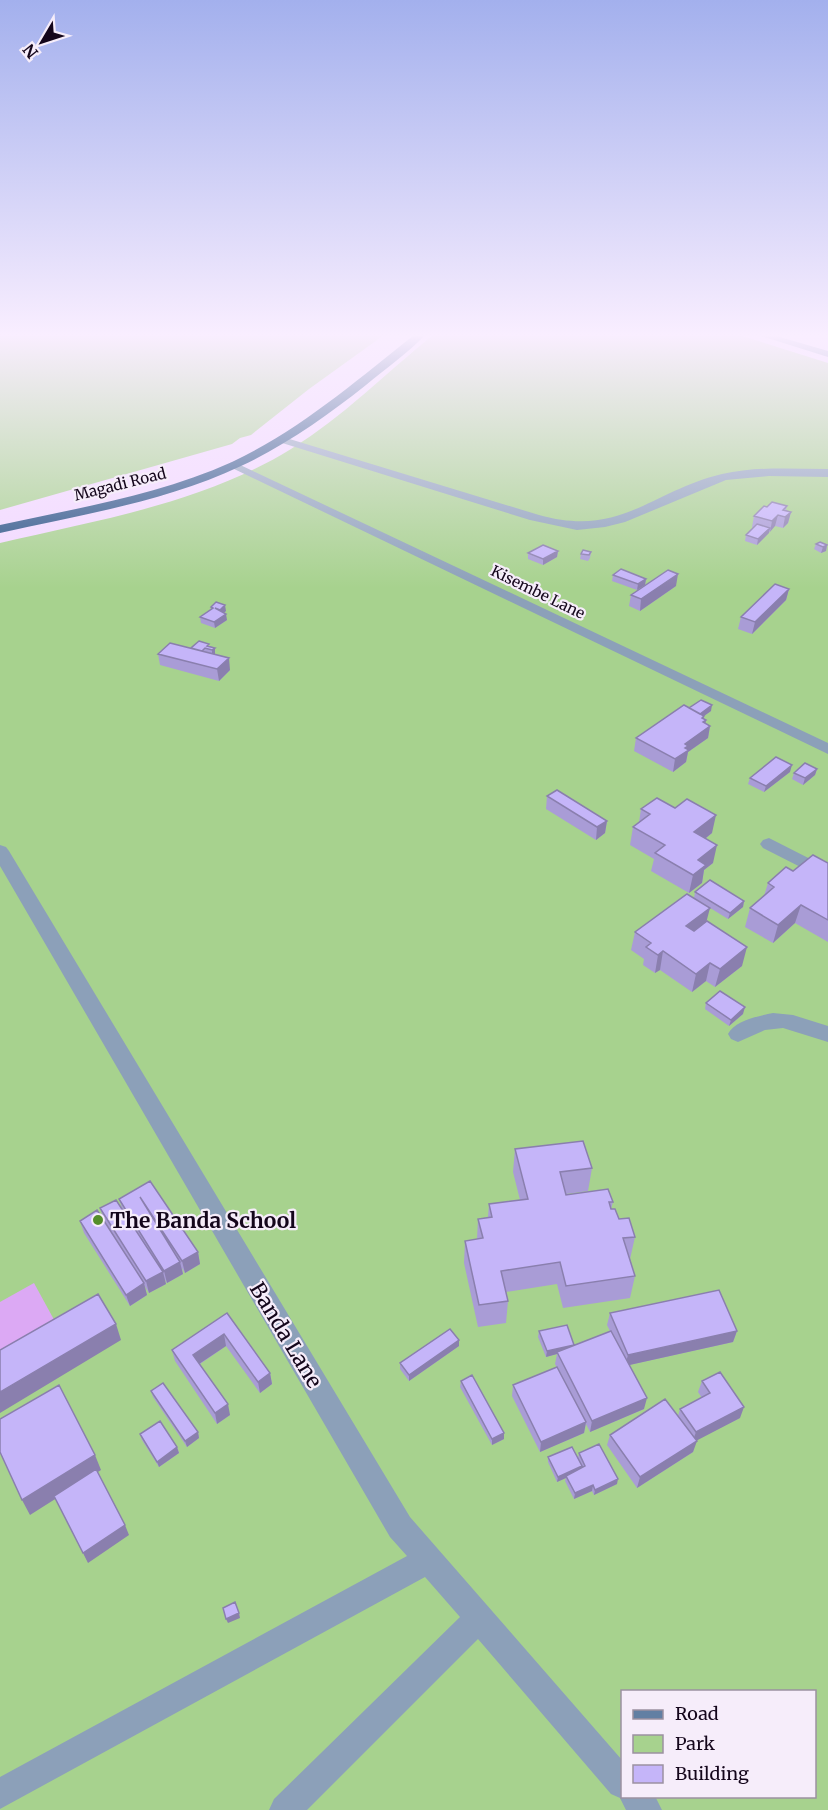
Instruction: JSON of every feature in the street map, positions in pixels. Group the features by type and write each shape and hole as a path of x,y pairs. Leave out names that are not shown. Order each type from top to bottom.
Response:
{"highway":[{"name":"Magadi Road","path":"0,529 162,490 234,465 283,440 314,419"}],"street":[{"path":"283,440 489,504 558,523 584,526 609,524 630,518 722,477 767,473 828,473"},
{"name":"Kisembe Lane","path":"234,465 828,749"},
{"path":"769,844 828,875"},
{"name":"Banda Lane","path":"0,851 400,1527 621,1782"},
{"path":"738,1034 756,1024 774,1019 796,1022 828,1034"},
{"path":"0,1794 428,1560"},
{"path":"285,1810 479,1618"},
{"path":"636,1798 646,1810"}],"green space":[{"path":"0,419 271,419 251,435 240,438 232,444 0,510"},
{"path":"333,419 828,419 828,1810 0,1810 0,543 150,508 223,483 258,468"}],"shaded area":[{"path":"34,1283 58,1327 0,1360 0,1302"}],"building":[{"path":"772,502 787,506 783,510 791,512 785,517 778,515 772,521 754,516 764,506 767,507"},
{"path":"757,524 770,528 758,539 746,535"},
{"path":"820,542 827,545 823,547 816,544"},
{"path":"543,545 558,551 543,559 528,553"},
{"path":"583,550 591,552 589,555 581,554"},
{"path":"621,569 646,579 638,584 613,575"},
{"path":"668,570 678,574 641,599 631,595"},
{"path":"775,584 789,589 755,622 741,617"},
{"path":"216,602 225,605 220,610 215,608 226,614 214,622 200,617 213,608 211,607"},
{"path":"199,641 215,648 212,650 205,648 202,651 191,648"},
{"path":"170,643 229,658 217,669 158,654"},
{"path":"701,700 712,705 700,714 689,708"},
{"path":"684,705 704,716 702,718 706,720 703,722 710,726 685,744 688,746 685,748 689,750 675,759 636,738"},
{"path":"776,757 792,765 766,786 750,778"},
{"path":"805,763 817,769 805,778 794,773"},
{"path":"557,790 607,821 597,827 547,796"},
{"path":"657,798 675,808 687,799 716,815 694,832 717,845 698,860 706,865 693,875 655,853 665,845 633,827 650,814 641,809"},
{"path":"813,855 828,863 828,920 801,905 778,925 750,908 774,887 768,883 786,867 793,871"},
{"path":"710,880 744,901 730,913 695,892"},
{"path":"687,894 710,908 686,926 694,931 707,921 747,947 720,969 710,963 696,974 663,951 658,955 646,947 651,943 635,932"},
{"path":"720,991 745,1007 731,1020 706,1003"},
{"path":"583,1141 592,1168 560,1172 566,1195 608,1189 613,1202 609,1202 611,1209 615,1209 619,1219 629,1218 635,1237 623,1238 635,1276 566,1286 560,1262 501,1271 508,1301 479,1305 465,1241 483,1238 478,1219 492,1217 489,1204 528,1199 515,1149"},
{"path":"150,1181 198,1252 182,1261 140,1197 180,1262 164,1271 119,1199"},
{"path":"116,1200 163,1272 146,1281 100,1208"},
{"path":"97,1210 144,1283 126,1295 80,1221"},
{"path":"719,1290 737,1331 628,1355 610,1313"},
{"path":"98,1294 116,1324 0,1392 0,1350"},
{"path":"227,1313 270,1373 258,1382 224,1334 193,1355 228,1404 215,1413 172,1350"},
{"path":"567,1325 574,1345 547,1351 539,1331"},
{"path":"450,1329 459,1340 409,1375 400,1363"},
{"path":"611,1331 647,1398 592,1421 557,1352"},
{"path":"557,1367 586,1422 541,1442 513,1385"},
{"path":"720,1372 744,1407 696,1432 680,1409 710,1393 702,1381"},
{"path":"472,1375 504,1433 492,1439 461,1381"},
{"path":"163,1383 198,1432 185,1441 151,1391"},
{"path":"59,1385 95,1455 22,1500 0,1452 0,1419"},
{"path":"665,1399 697,1441 640,1477 610,1435"},
{"path":"160,1421 177,1447 157,1462 140,1434"},
{"path":"599,1444 618,1479 595,1490 593,1485 575,1493 566,1476 585,1466 579,1453"},
{"path":"572,1447 582,1466 558,1477 548,1457"},
{"path":"96,1469 125,1525 83,1553 54,1496"},
{"path":"235,1602 239,1613 226,1619 223,1608"}],"place":[{"name":"The Banda School","path":"98,1220"}]}
